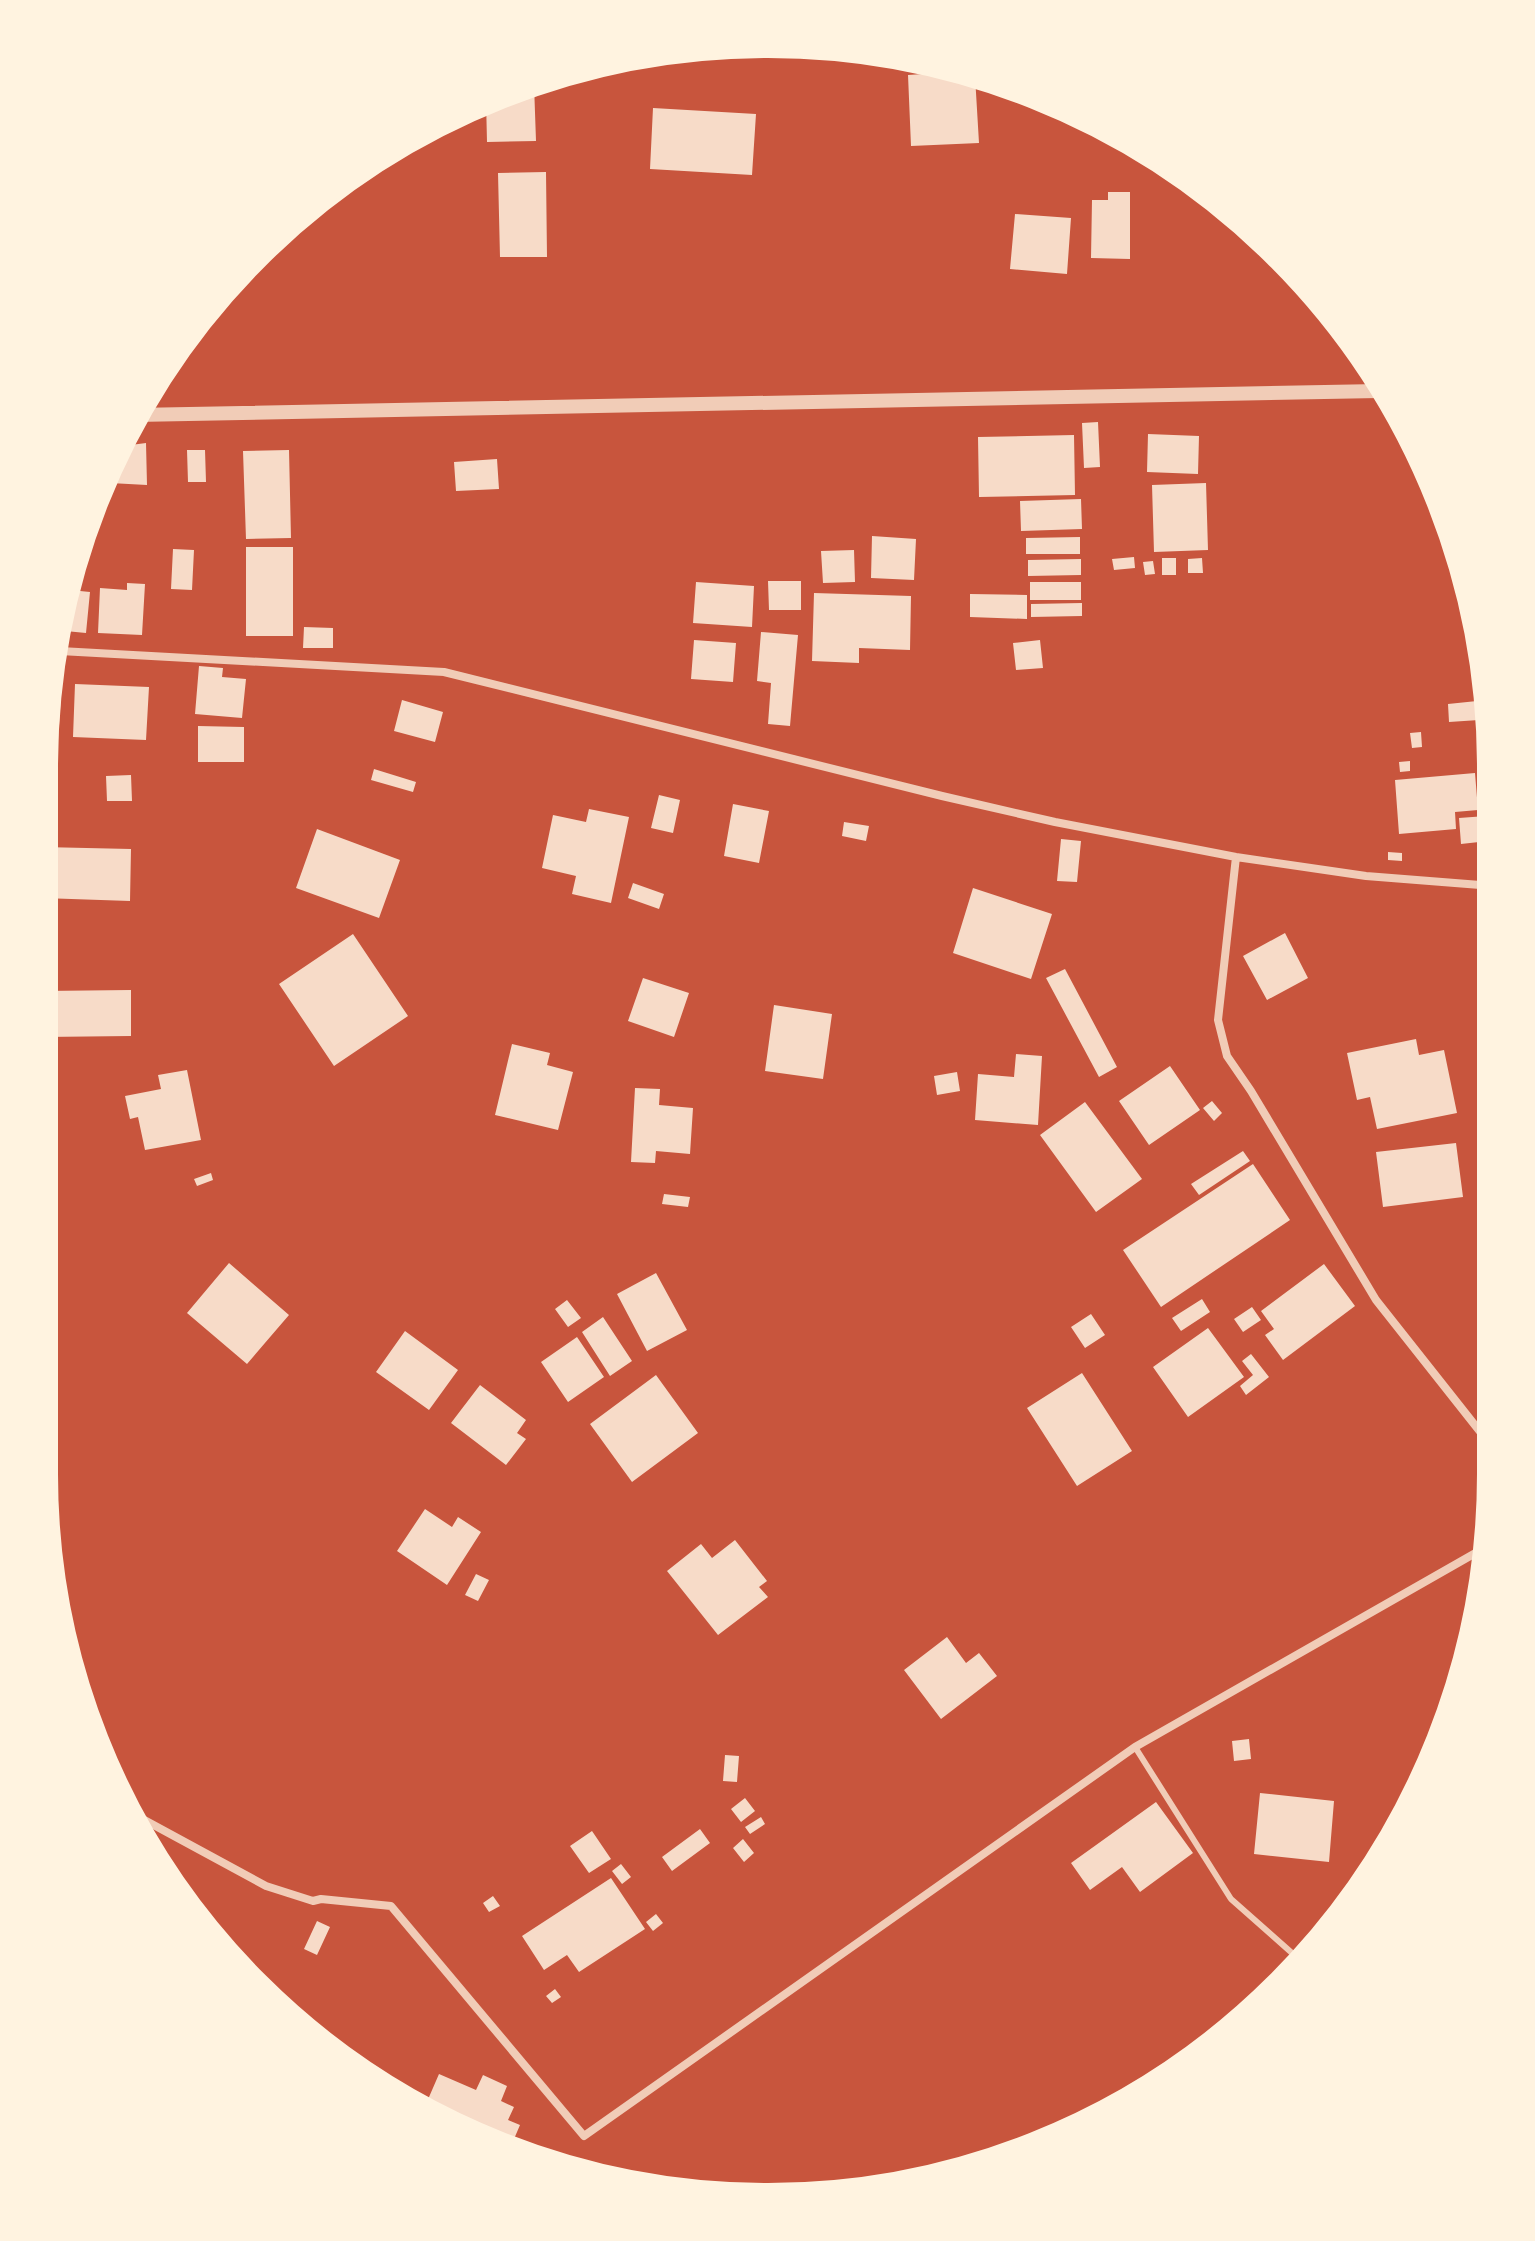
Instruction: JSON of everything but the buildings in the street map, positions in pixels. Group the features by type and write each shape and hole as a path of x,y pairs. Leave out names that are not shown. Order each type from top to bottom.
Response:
{"street":[{"path":"150,415 1371,391"},
{"path":"66,651 444,672 1055,822 1236,857 1366,876 1479,885"},
{"path":"1236,857 1218,1020 1227,1056 1376,1300 1479,1430"},
{"path":"147,1821 266,1886 313,1901 321,1899 391,1906 584,2136 1135,1747 1474,1554"}],"lane":[{"path":"1135,1747 1231,1899 1292,1953"}]}
